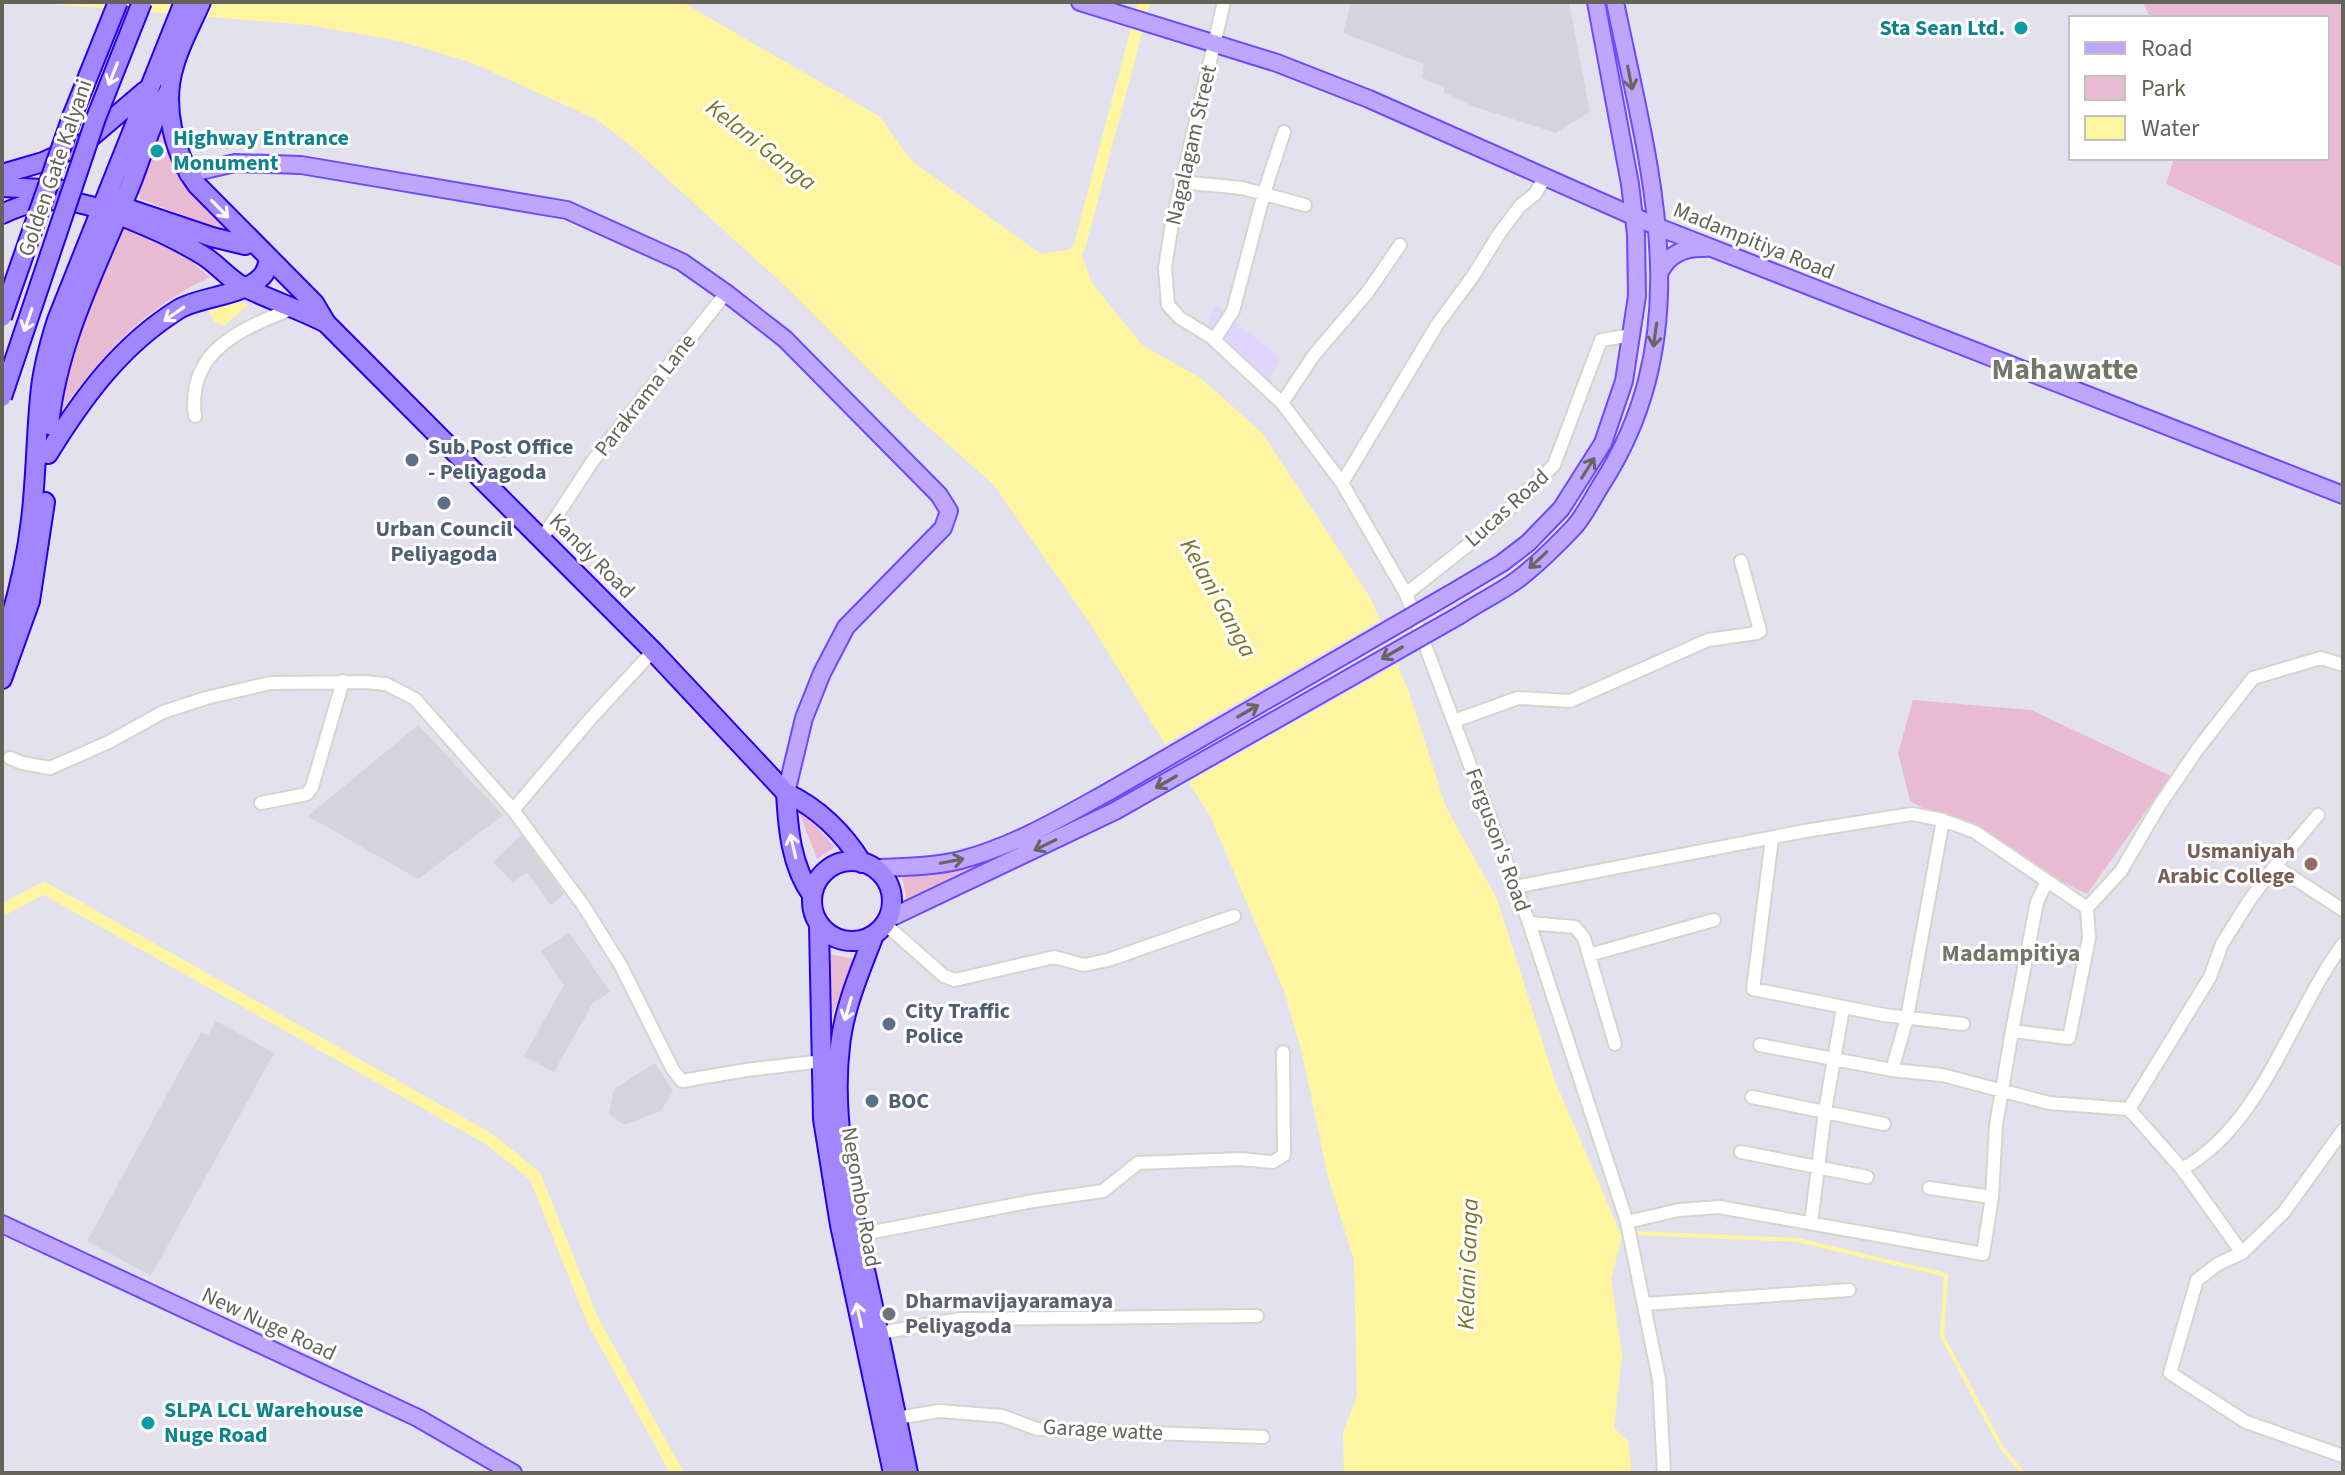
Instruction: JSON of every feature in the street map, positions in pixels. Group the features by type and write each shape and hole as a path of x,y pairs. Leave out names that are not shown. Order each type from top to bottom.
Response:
{"highway":[{"name":"Golden Gate Kalyani","path":"2,317 73,114 118,2"},
{"name":"Golden Gate Kalyani","path":"2,397 96,118 142,2"},
{"path":"184,2 169,91 172,128 188,174"},
{"path":"2,645 19,591 29,534 40,397 57,320 147,90 201,2"},
{"path":"2,174 43,162 83,144 147,90"},
{"path":"2,679 30,601 42,534 50,413 64,349 89,278 131,182 156,113 169,91"},
{"name":"Kandy Road","path":"188,174 256,249 314,303 326,323 653,651 786,793 808,803 868,865"},
{"path":"2,187 52,188 75,192 139,211 256,249 268,266 263,277 246,287 179,309 140,338 94,385 48,454"},
{"path":"2,214 34,202 55,200 82,204 174,240 205,257 231,280 246,287"},
{"path":"225,273 224,262 228,251 235,246 256,249"},
{"name":"Kandy Road","path":"246,287 326,323"},
{"path":"786,793 791,843 801,880 812,895"},
{"path":"842,862 868,865 887,880 893,903 882,926 857,942 845,941 833,937 819,925 812,911 812,895 820,877 842,862"},
{"name":"Negombo Road","path":"819,925 823,1119 834,1188 893,1473"},
{"name":"Negombo Road","path":"882,926 848,1004 838,1063 838,1084 846,1166 858,1235 908,1473"}],"main road":[{"name":"Madampitiya Road","path":"1080,2 1214,42 1369,99 1658,227 2343,495"},
{"path":"868,865 937,864 973,857 1016,841 1108,792 1502,563 1528,543 1561,509 1603,443 1624,381 1637,275 1630,184 1596,2"},
{"path":"882,926 1115,811 1460,615 1517,579 1576,525 1622,453 1647,388 1659,304 1661,270 1658,227 1615,2"},
{"path":"188,174 235,163 301,165 567,210 682,262 726,293 785,339 939,495 949,511 943,528 846,627 822,673 804,718 786,793"},
{"path":"1604,203 1618,200 1630,184"},
{"path":"1661,270 1666,261 1679,252 1693,248 1714,249"},
{"name":"New Nuge Road","path":"2,1224 418,1418 513,1473"}],"street":[{"name":"Nagalagam Street","path":"1165,289 1165,268 1180,182 1224,2"},
{"path":"1214,340 1233,311 1264,193 1284,132"},
{"path":"1342,483 1437,325 1499,234 1520,206 1535,194 1546,176"},
{"path":"1180,182 1264,193 1305,205"},
{"path":"1282,403 1314,355 1367,293 1400,245"},
{"name":"Ferguson's Road","path":"1165,289 1171,309 1214,340 1282,403 1342,483 1406,594 1529,923 1627,1222 1659,1379 1664,1473"},
{"name":"Parakrama Lane","path":"541,540 592,462 726,293"},
{"path":"195,416 193,401 196,381 226,340 243,328 296,307"},
{"name":"Lucas Road","path":"1406,594 1492,526 1554,465 1601,340 1632,335"},
{"path":"1454,721 1518,698 1570,701 1708,640 1757,633 1760,631 1741,561"},
{"path":"513,810 653,651"},
{"path":"2012,1031 2069,1038 2089,938 2087,908 2121,871 2197,750 2253,678 2321,658 2343,665"},
{"path":"261,803 307,794 312,787 343,681"},
{"path":"10,758 50,768 109,742 163,712 270,683 343,681 386,684 415,699 513,810 583,905 614,954 673,1070 682,1081 823,1061"},
{"path":"1515,887 1912,814 1943,820 1975,832 2087,908"},
{"path":"2129,1109 2210,977 2222,944 2249,901 2318,815"},
{"path":"1892,1070 1907,1018 1943,820"},
{"path":"1772,838 1753,989 1843,1008 1963,1024"},
{"path":"2275,866 2343,910"},
{"path":"1627,1222 1704,1206 1983,1254 1992,1197 1996,1125 2002,1089 2037,902 2047,881"},
{"path":"882,926 944,976 955,980 1054,957 1084,965 1108,960 1234,916"},
{"path":"1589,955 1714,920"},
{"path":"1529,923 1575,927 1584,938 1615,1044"},
{"path":"2182,1169 2203,1156 2244,1114 2343,944"},
{"path":"1811,1223 1825,1111 1843,1008"},
{"path":"1760,1045 1892,1070 1942,1075 2049,1103 2129,1109 2182,1169 2242,1253"},
{"path":"858,1235 1103,1191 1138,1163 1213,1160 1273,1162 1284,1155 1283,1052"},
{"path":"1752,1097 1884,1124"},
{"path":"2343,1130 2284,1212 2242,1253 2218,1264 2197,1280 2170,1373 2246,1422 2343,1456"},
{"path":"1741,1152 1867,1177"},
{"path":"1929,1188 1992,1197"},
{"path":"1644,1304 1849,1290"},
{"path":"879,1333 961,1319 1257,1316"},
{"name":"Garage watte","path":"897,1418 939,1411 1002,1416 1037,1429 1263,1437"}],"shaded area":[{"path":"1351,2 1569,2 1590,112 1556,133 1472,106 1444,92 1444,87 1422,78 1424,64 1343,33"},
{"path":"1216,306 1280,358 1263,390 1203,333"},
{"path":"418,725 503,815 418,879 308,816"},
{"path":"522,834 564,894 551,905 527,873 512,882 493,862"},
{"path":"569,932 610,992 593,1003 554,1072 524,1056 564,985 541,951"},
{"path":"216,1021 274,1053 151,1276 87,1241 201,1032 208,1035"},
{"path":"655,1063 673,1091 661,1111 624,1125 609,1114 614,1089"}],"green space":[{"path":"2142,2 2343,2 2343,268 2166,184 2173,160 2329,160 2329,16 2150,16"},
{"path":"160,128 174,162 190,187 235,235 140,199 138,193"},
{"path":"122,225 176,249 210,277 141,321 105,355 55,419 77,330"},
{"path":"1913,700 2031,710 2171,776 2087,894 2006,855 1910,801 1898,753"},
{"path":"796,804 835,847 817,859"},
{"path":"988,862 907,901 902,877 946,873"},
{"path":"829,954 854,959 832,1016"}],"water":[{"name":"Kelani Ganga","path":"27,2 682,2 879,116 912,161 1041,254 1079,248 1092,283 1142,345 1202,379 1263,434 1371,599 1409,693 1446,807 1497,899 1555,1081 1622,1237 1611,1279 1622,1355 1614,1428 1628,1441 1632,1473 1344,1473 1343,1432 1357,1396 1354,1260 1328,1177 1302,1053 1284,991 1211,818 1091,625 993,484 908,409 784,285 629,144 596,119 470,62 399,41 308,25"},
{"path":"233,302 249,304 224,326 215,322 208,311"}],"pier":[{"path":"1383,619 1401,662 1185,784 1162,746"}],"waterway":[{"path":"1069,259 1079,248 1144,2"},
{"path":"2,910 44,888 489,1139 535,1176 592,1319 677,1473"},
{"path":"1633,1233 1797,1240 1946,1275 1942,1336 2002,1448 2023,1473"}],"place":[{"name":"Sta Sean Ltd.","path":"2021,28"},
{"name":"Highway Entrance Monument","path":"157,151"},
{"name":"Sub Post Office - Peliyagoda","path":"412,460"},
{"name":"Urban Council Peliyagoda","path":"444,503"},
{"name":"Usmaniyah Arabic College","path":"2311,864"},
{"name":"City Traffic Police","path":"889,1024"},
{"name":"BOC","path":"872,1101"},
{"name":"Dharmavijayaramaya Peliyagoda","path":"889,1314"},
{"name":"SLPA LCL Warehouse Nuge Road","path":"148,1423"}],"district":[{"name":"Mahawatte","path":"2065,369"},
{"name":"Madampitiya","path":"2011,953"}]}
